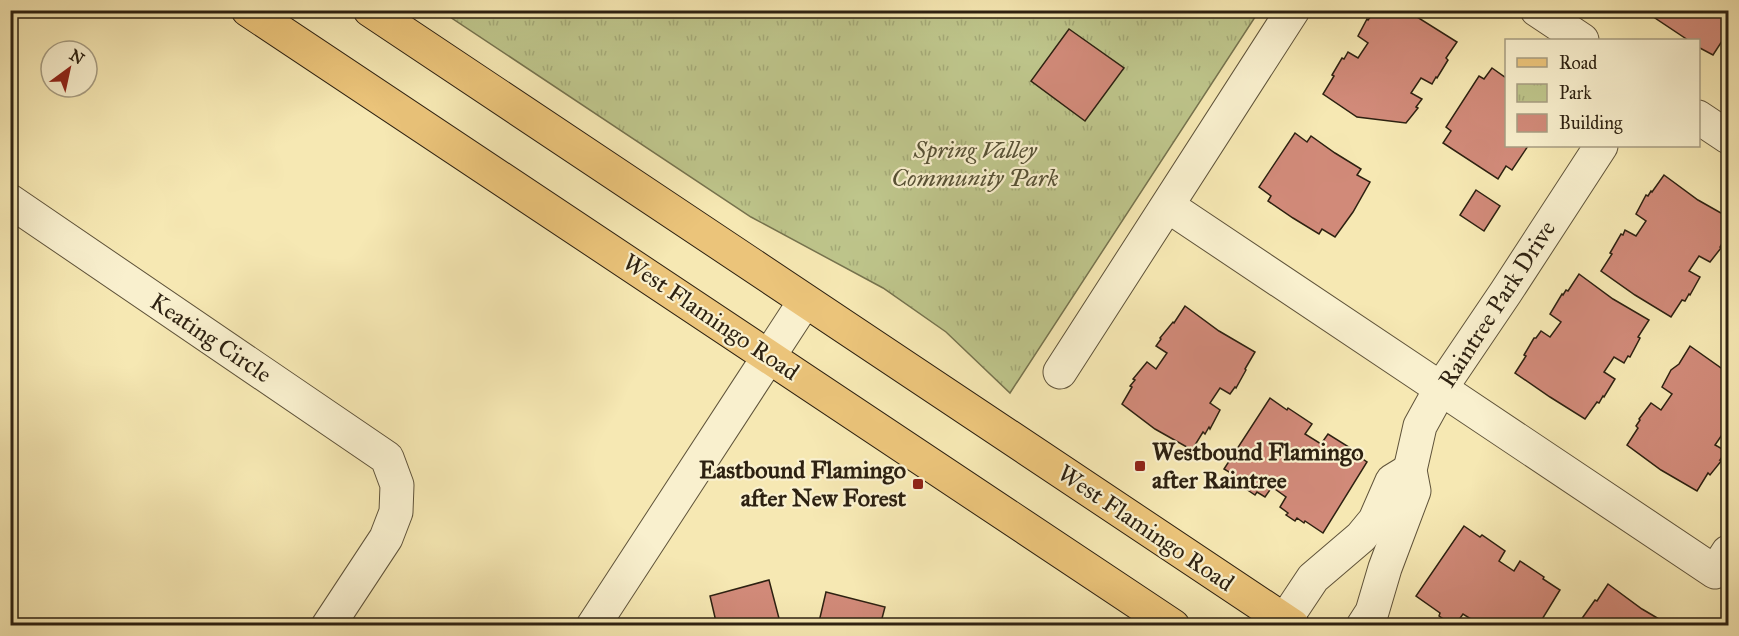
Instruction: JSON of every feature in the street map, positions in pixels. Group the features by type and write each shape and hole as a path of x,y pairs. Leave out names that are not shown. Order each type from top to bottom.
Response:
{"main road":[{"name":"West Flamingo Road","path":"248,10 1173,626"},
{"name":"West Flamingo Road","path":"370,10 1286,624"}],"street":[{"path":"1060,372 1293,10"},
{"path":"1537,10 1580,39"},
{"path":"1700,118 1728,137"},
{"name":"Raintree Park Drive","path":"1286,624 1313,578 1361,537 1388,526 1414,491 1410,470 1420,426 1441,388 1600,147"},
{"name":"Keating Circle","path":"10,201 387,458 397,485 396,512 386,538 328,626"},
{"path":"1168,206 1308,302 1441,388 1715,572 1728,552"},
{"path":"592,626 805,301"},
{"name":"Raintree Park Drive","path":"1363,626 1372,612 1385,568 1388,526"}],"green space":[{"name":"Spring Valley Community Park","path":"441,11 1259,11 1010,393 946,332 883,288 751,217"}],"building":[{"path":"1377,10 1406,10 1457,42 1432,84 1421,78 1411,93 1422,99 1406,123 1357,117 1323,94 1342,58 1344,59 1348,52 1358,58 1368,43 1358,36 1367,19"},
{"path":"1643,10 1728,10 1728,34 1713,55 1700,48 1700,39 1686,39"},
{"path":"1069,29 1124,68 1085,121 1031,81"},
{"path":"1492,68 1505,77 1505,147 1527,147 1512,170 1506,166 1498,179 1443,143 1451,131 1446,127 1479,76 1484,79"},
{"path":"1295,133 1307,142 1311,136 1361,169 1357,175 1370,182 1335,237 1322,229 1319,234 1293,218 1268,201 1271,196 1259,187"},
{"path":"1664,175 1698,200 1728,217 1728,229 1723,237 1725,238 1721,248 1710,262 1699,256 1689,271 1700,277 1690,295 1685,301 1682,300 1671,317 1601,271 1621,234 1623,235 1625,230 1636,236 1646,221 1636,214 1646,195 1652,192"},
{"path":"1476,190 1500,206 1484,231 1460,215"},
{"path":"1579,274 1613,299 1649,320 1638,337 1640,338 1630,357 1628,356 1624,363 1614,357 1604,372 1615,379 1604,397 1599,403 1597,402 1585,419 1515,373 1534,338 1541,331 1550,337 1561,322 1550,314 1562,294 1568,291"},
{"path":"1185,306 1219,331 1255,352 1236,388 1230,394 1220,388 1210,403 1220,410 1210,429 1209,427 1205,434 1203,432 1192,450 1155,429 1122,404 1132,387 1130,386 1135,380 1133,379 1147,362 1156,369 1167,353 1156,346"},
{"path":"1690,346 1728,373 1728,431 1726,429 1715,445 1726,451 1720,460 1722,460 1710,475 1708,473 1697,491 1661,470 1627,445 1638,428 1636,426 1639,419 1651,403 1661,410 1672,394 1662,387 1671,370 1679,364"},
{"path":"1270,398 1312,424 1305,434 1321,444 1328,434 1352,449 1351,451 1367,462 1323,533 1305,521 1304,523 1297,518 1295,521 1286,515 1288,513 1280,507 1286,497 1272,487 1265,497 1257,492 1255,495 1246,489 1248,487 1240,481 1241,479 1224,469"},
{"path":"1464,526 1505,551 1499,561 1514,571 1520,561 1560,590 1538,626 1478,626 1479,624 1463,614 1456,624 1439,616 1440,613 1416,596"},
{"path":"769,580 781,626 717,626 710,596"},
{"path":"1608,584 1642,609 1671,626 1582,626 1579,623"},
{"path":"826,592 885,607 880,626 818,626"}],"place":[{"name":"Westbound Flamingo after Raintree","path":"1140,466"},
{"name":"Eastbound Flamingo after New Forest","path":"918,484"}]}
